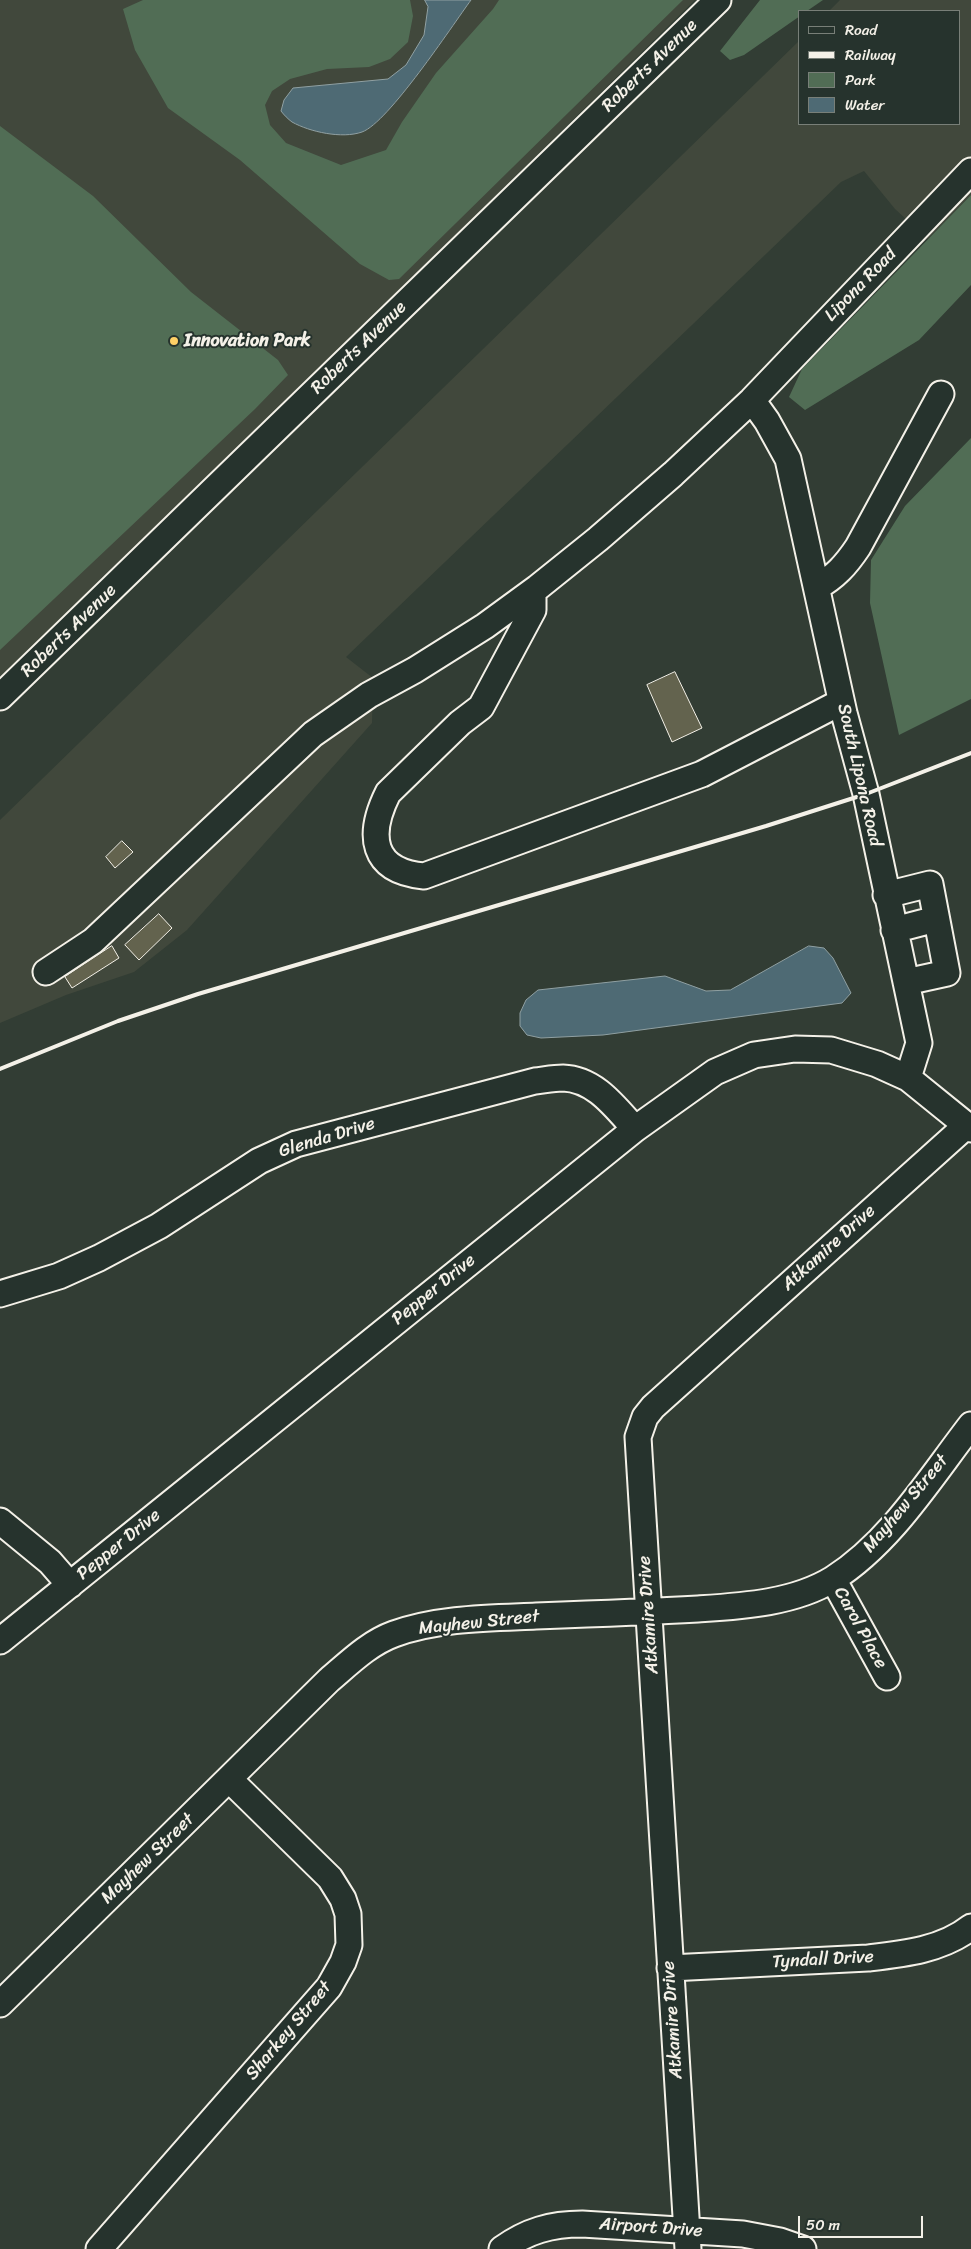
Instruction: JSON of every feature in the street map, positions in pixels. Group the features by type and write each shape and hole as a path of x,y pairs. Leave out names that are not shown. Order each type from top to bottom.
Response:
{"street":[{"name":"Roberts Avenue","path":"0,697 718,0"},
{"name":"Lipona Road","path":"46,972 93,941 313,734 369,695 415,670 485,626 533,591 598,539 665,481 752,400 971,171"},
{"path":"817,587 832,578 846,565 858,548 941,394"},
{"name":"South Lipona Road","path":"752,400 767,421 788,459 841,702 866,794 886,895 920,1043 908,1078"},
{"path":"533,591 533,610 481,707 460,723 388,793 382,805 374,835 378,848 389,864 405,874 424,876 702,774 841,702"},
{"path":"886,895 930,884 947,972 906,982"},
{"path":"894,930 936,919"},
{"name":"Pepper Drive","path":"0,1641 635,1128 715,1072 754,1055 796,1049 831,1050 870,1061 908,1078"},
{"name":"Glenda Drive","path":"0,1294 59,1276 99,1258 160,1226 259,1160 296,1144 526,1084 562,1078 582,1081 598,1090 635,1128"},
{"path":"908,1078 969,1127"},
{"name":"Atkamire Drive","path":"687,2240 638,1437 645,1417 661,1400 969,1127"},
{"name":"Mayhew Street","path":"0,2004 329,1680 357,1656 394,1634 432,1625 486,1618 718,1608 762,1602 798,1594 833,1579 874,1547 967,1437"},
{"path":"0,1522 50,1562 70,1585"},
{"name":"Carol Place","path":"833,1579 887,1677"},
{"name":"Sharkey Street","path":"99,2249 329,1987 343,1962 349,1946 348,1914 343,1899 330,1878 230,1779"},
{"name":"Tyndall Drive","path":"670,1968 897,1955 945,1942 971,1927"},
{"name":"Airport Drive","path":"502,2249 517,2238 537,2229 563,2224 687,2240 743,2234 780,2241 803,2249"}],"shaded area":[{"name":"Innovation Park","path":"0,0 695,0 0,682"},
{"path":"840,0 971,0 971,195 928,239 895,209 864,171 841,182 346,657 373,678 372,723 187,930 134,972 66,995 0,1023 0,820 798,42 798,125 961,125 961,10 830,10"}],"green space":[{"path":"143,0 410,0 413,16 408,42 390,59 369,67 327,69 290,79 272,91 265,105 270,125 286,143 341,165 386,150 402,122 436,73 499,0 683,0 399,279 389,280 360,264 240,160 168,108 135,50 123,9"},
{"path":"760,0 823,0 808,10 798,10 798,17 744,55 730,60 720,51"},
{"path":"0,126 93,196 191,292 278,360 288,375 255,409 0,650"},
{"path":"971,195 971,285 919,340 805,410 789,397 802,369"},
{"path":"971,438 971,699 899,735 870,603 871,560 905,506"}],"water":[{"path":"425,0 471,0 403,93 373,125 362,132 336,135 299,126 281,111 284,100 293,88 388,79 406,65 424,35 428,7"},
{"path":"809,946 824,948 833,958 851,993 842,1003 603,1035 541,1038 527,1035 520,1026 520,1013 526,1000 538,990 665,976 706,991 730,990"}],"building":[{"path":"675,672 702,728 672,742 647,685"},
{"path":"122,841 133,852 115,868 106,857"},
{"path":"159,914 172,928 139,960 125,945"},
{"path":"112,946 119,958 72,988 65,977"}],"railway":[{"path":"0,1069 118,1021 198,994 766,826 866,794 971,753"}],"place":[{"name":"Innovation Park","path":"174,341"}]}
